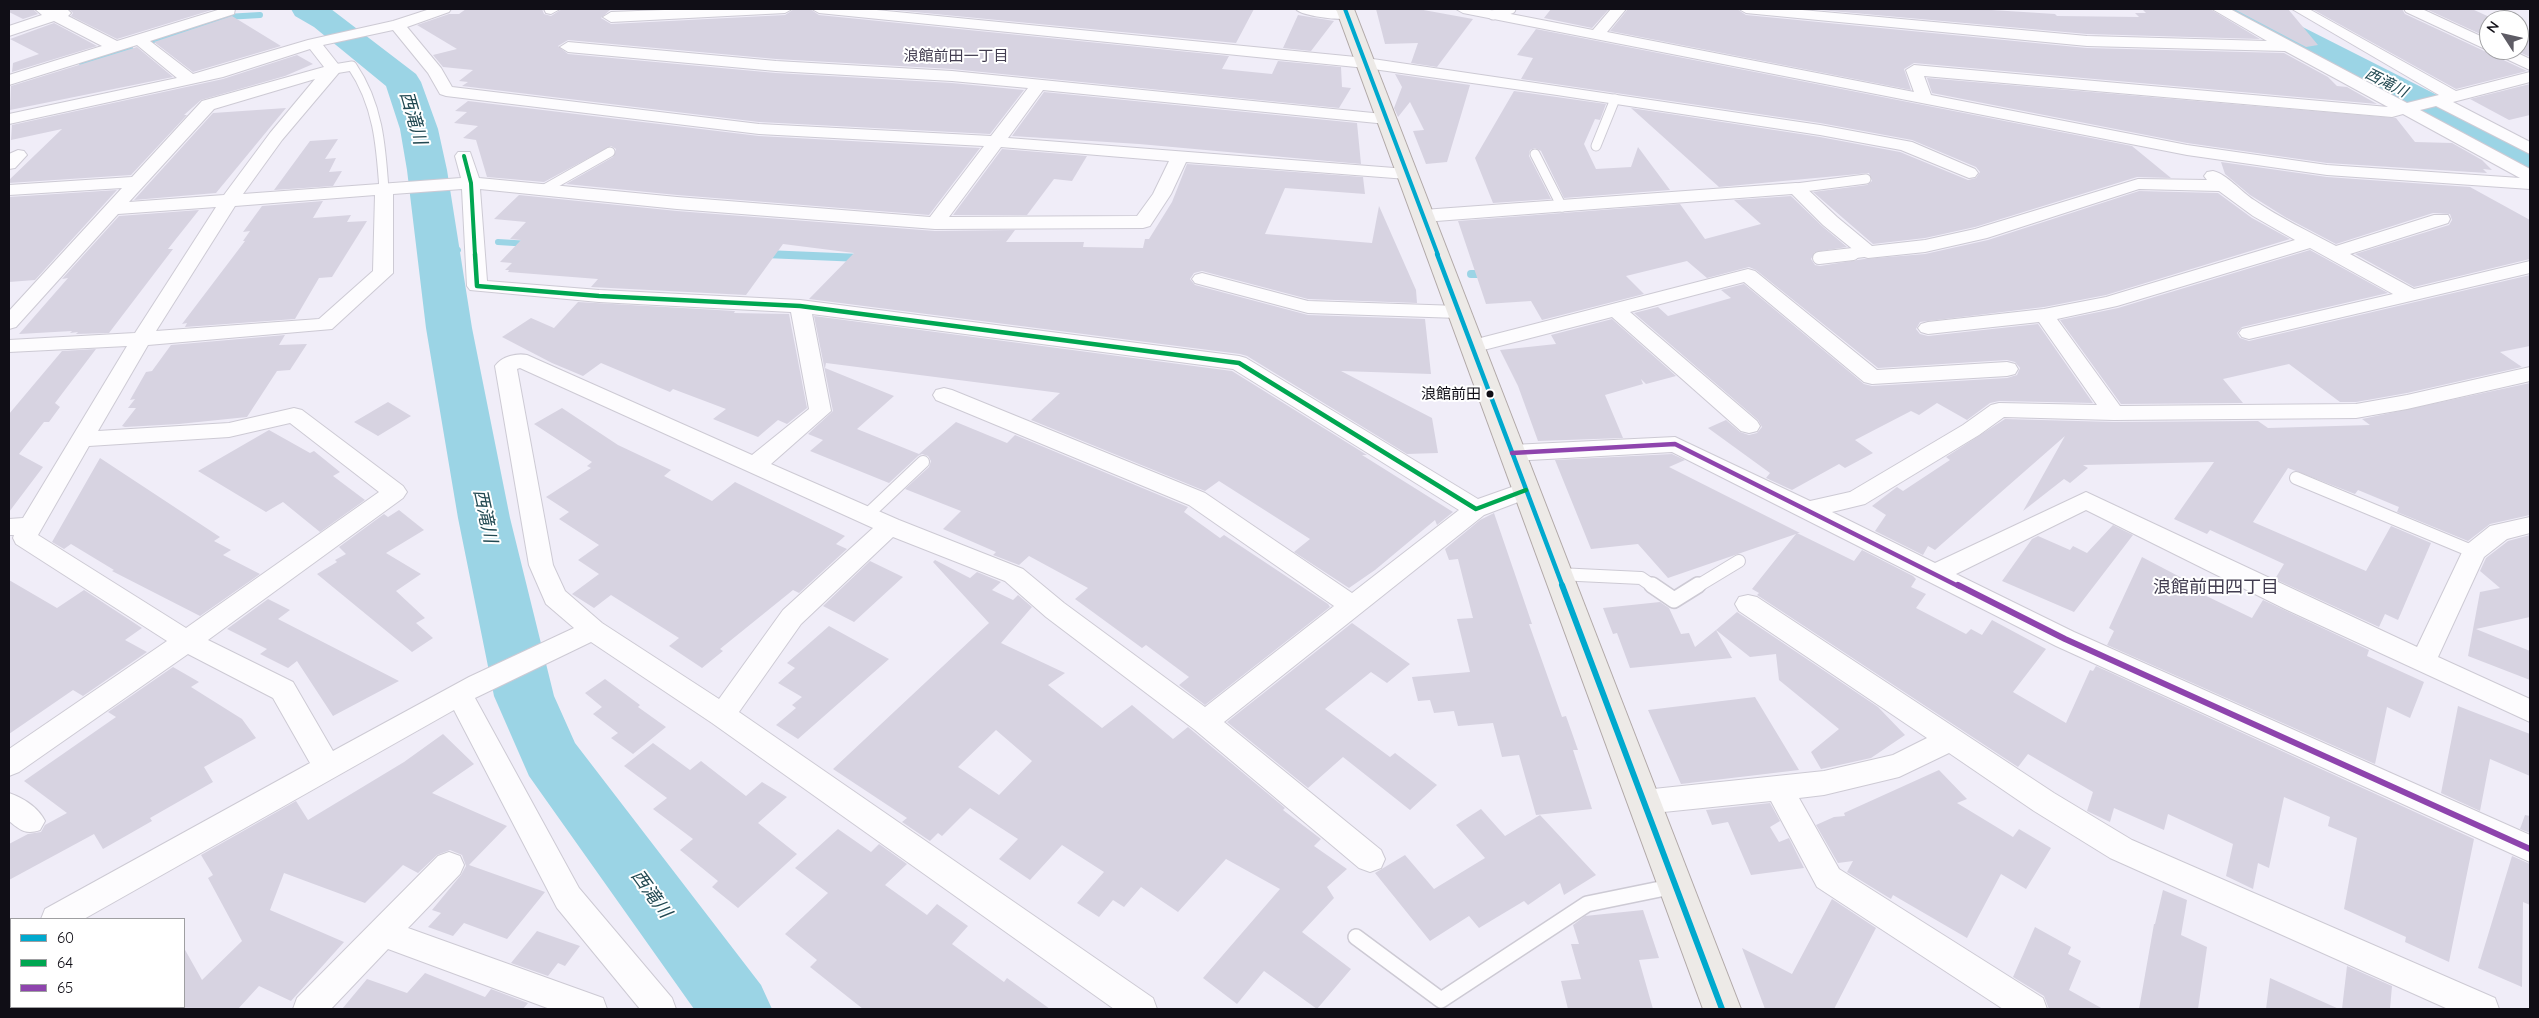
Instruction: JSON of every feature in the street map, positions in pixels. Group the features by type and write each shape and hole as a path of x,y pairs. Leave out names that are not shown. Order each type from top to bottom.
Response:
{"main road":[{"path":"1346,12 1722,1009"}],"street":[{"path":"9,30 49,12 74,9"},
{"path":"9,80 140,40 229,11 228,9"},
{"path":"9,119 217,74 319,41 397,26 444,9"},
{"path":"611,17 785,9"},
{"path":"819,9 1018,27 1366,64 1615,99 1820,130 1906,146 1969,173"},
{"path":"1304,9 1346,12"},
{"path":"1463,9 2187,150 2327,170 2530,184"},
{"path":"1596,35 1619,9"},
{"path":"1746,9 2087,41 2289,46"},
{"path":"2219,9 2289,46 2430,103 2530,149"},
{"path":"2299,9 2530,176"},
{"path":"2411,9 2479,41"},
{"path":"49,12 117,47"},
{"path":"397,26 435,72 446,91 759,129 997,142 1407,174"},
{"path":"140,40 190,80"},
{"path":"319,41 334,69"},
{"path":"568,47 776,66 952,76 1387,120"},
{"path":"9,323 208,105 334,69"},
{"path":"327,767 283,690 187,641 25,538 20,526 82,439 139,339 228,200 311,93 334,69"},
{"path":"1924,98 1914,70 2392,112 2530,77"},
{"path":"2511,83 2530,93"},
{"path":"935,223 1038,86"},
{"path":"2187,150 2223,186 2270,219 2411,296"},
{"path":"113,209 472,183 935,223 1142,222 1162,194 1180,155"},
{"path":"464,156 472,183 477,286 599,296 800,306 1239,363 1476,509"},
{"path":"9,190 138,182"},
{"path":"1423,216 1796,188 1830,221 1868,252 1925,246 1980,234 2138,184 2223,186"},
{"path":"9,346 139,339 325,325 383,274 394,189"},
{"path":"2334,253 2441,219"},
{"path":"1928,328 2044,316 2110,302 2312,241"},
{"path":"2249,333 2530,267"},
{"path":"1472,346 1748,275 1872,377 2007,370"},
{"path":"1202,279 1308,307 1459,312"},
{"path":"755,465 820,412 800,306"},
{"path":"1615,310 1749,426"},
{"path":"2044,316 2114,413"},
{"path":"1141,1009 722,715 593,630 555,597 541,565 506,366 520,360 866,516 1014,575 1055,610 1205,722 1370,859"},
{"path":"1808,510 1857,498 1930,456 1999,410 2114,413 2356,410 2407,402 2530,374"},
{"path":"944,395 1197,499 1354,607"},
{"path":"9,764 187,641 395,492 294,415 229,430 82,439"},
{"path":"1512,453 1675,444 1936,573 2064,639 2530,849"},
{"path":"1205,722 1354,607 1476,509 1526,490"},
{"path":"1936,573 2086,500 2198,556 2530,711"},
{"path":"2423,662 2474,552 2499,532 2530,525"},
{"path":"722,715 792,617 890,526"},
{"path":"1748,604 2044,802 2121,849 2483,1009"},
{"path":"58,918 327,767 469,690 593,630"},
{"path":"469,690 568,898 660,1009"},
{"path":"1644,802 1824,782 1899,765 1950,739"},
{"path":"1779,788 1828,878 2031,1009"},
{"path":"309,1009 449,865"},
{"path":"383,933 591,1009"}],"lane":[{"path":"1494,15 1511,9"},
{"path":"334,69 352,66 362,78 376,110 394,189"},
{"path":"1596,146 1615,99"},
{"path":"543,190 610,152"},
{"path":"1535,154 1562,207"},
{"path":"1796,188 1866,179"},
{"path":"1818,258 1868,252"},
{"path":"866,516 923,462"},
{"path":"2296,478 2474,552"},
{"path":"1558,574 1641,578 1674,600 1739,562"},
{"path":"1356,937 1442,1000 1587,904 1676,886"}],"building":[{"path":"9,9 33,9 38,14 23,19 9,12"},
{"path":"69,9 215,9 117,39 71,16 73,13"},
{"path":"466,9 542,9 544,14 551,16 562,9 648,9 610,10 601,18 611,24 785,15 794,9 810,9 819,15 1229,56 1222,69 1272,74 1278,61 1341,67 1342,87 1351,88 1339,108 952,69 776,59 568,40 558,46 568,54 776,73 952,83 1024,90 990,134 759,122 462,86 468,82 459,81 473,70 443,67 433,55 457,49 417,25 449,14 459,14"},
{"path":"883,9 1254,9 1236,43"},
{"path":"1376,9 1418,9 1473,19 1437,67 1411,63 1418,43 1385,44"},
{"path":"1551,9 1609,9 1592,28 1544,18"},
{"path":"1628,9 1737,9 1746,15 2087,48 2284,53 2328,77 2337,86 2347,87 2377,104 1914,63 1904,69 1911,90 1610,31"},
{"path":"1809,9 1976,9 2055,14 2057,16 2139,17 2135,13 2146,13 2142,9 2210,9 2260,39 2087,34"},
{"path":"2234,9 2288,9 2318,45 2306,47"},
{"path":"2312,9 2402,9 2405,14 2479,49 2479,60 2503,60 2527,71 2456,89"},
{"path":"2426,9 2472,9 2479,12 2479,33"},
{"path":"1298,15 1334,21 1311,51 1283,48"},
{"path":"232,16 281,46 193,72 154,42"},
{"path":"54,23 97,46 12,72 13,63 39,54 10,39"},
{"path":"1536,29 2132,146 2171,178 2137,177 1975,227 1925,238 1873,244 1813,192 1867,185 1872,181 1869,173 1719,187 1631,108 1820,137 1900,152 1968,180 1976,178 1980,172 1976,167 1912,140 1820,123 1521,79 1533,58 1517,55"},
{"path":"2529,36 2530,36 2529,57"},
{"path":"137,47 173,77 10,110 11,86"},
{"path":"297,55 313,64 285,76 201,100 184,115 187,115 131,175 9,183 9,180 62,129 11,140 12,125 223,79"},
{"path":"1395,74 1470,85 1447,162 1426,164 1413,131 1424,130 1410,102 1398,117 1394,108 1402,87"},
{"path":"1927,78 2396,118 2415,142 2452,143 2482,160 2492,170 2483,169 2487,173 2327,163 2187,143 1932,93"},
{"path":"2530,84 2530,115 2509,120 2470,99"},
{"path":"1514,91 1606,104 1600,120 1595,119 1584,144 1596,169 1631,167 1638,147 1670,190 1564,198 1541,151 1535,148 1530,150 1529,156 1551,199 1493,203 1475,158"},
{"path":"1044,92 1357,123 1361,164 1139,144 1012,136"},
{"path":"468,101 759,136 980,148 929,215 677,195 566,184 613,157 616,149 611,146 544,182 487,177 476,140 463,138 478,126 454,123 467,112 455,111"},
{"path":"286,108 216,193 134,200 213,113"},
{"path":"338,139 325,159 336,158 329,172 342,171 333,186 274,190 310,141"},
{"path":"1002,149 1087,156 1072,181 1054,179 1027,215 953,215"},
{"path":"2221,162 2327,177 2470,187 2530,220 2530,259 2414,287 2355,254 2449,225 2452,220 2450,214 2433,213 2336,244 2285,217 2250,195 2225,174"},
{"path":"1187,164 1363,177 1365,194 1285,188 1265,234 1372,243 1379,206 1416,290 1417,303 1308,299 1202,271 1194,273 1190,279 1195,285 1308,315 1425,319 1431,374 1341,371 1432,418 1438,453 1407,454 1247,356 1240,354 809,299 854,253 783,244 746,295 591,287 598,279 508,272 509,270 505,270 512,263 500,262 521,240 510,239 526,222 494,219 519,195 677,211 935,231 1015,230 1006,242 1084,242 1083,247 1143,248 1145,239 1149,239 1172,202"},
{"path":"117,190 35,280 9,282 9,197"},
{"path":"2139,191 2218,193 2252,218 2290,239 2106,295 2044,307 1920,322 1916,329 1920,334 1928,336 2038,324 2093,403 1999,401 1990,403 1967,420 1937,403 1919,415 1911,411 1855,440 1873,453 1845,468 1839,464 1792,490 1766,478 1770,473 1708,428 1726,420 1740,432 1749,435 1757,433 1762,427 1758,420 1634,313 1658,307 1668,316 1731,298 1721,290 1744,284 1864,384 1872,386 2007,378 2017,375 2020,368 2015,362 2007,360 1878,368 1756,270 1749,267 1707,278 1687,261 1626,276 1644,294 1542,320 1531,301 1486,304 1458,221 1680,204 1705,239 1761,224 1734,200 1791,196 1847,247 1815,252 1811,259 1815,265 1820,266 1864,259 1925,254 1988,240"},
{"path":"323,201 313,218 351,215 347,222 367,221 332,277 319,278 295,319 185,327 187,323 182,324 245,241 243,241 250,231 243,232 262,206"},
{"path":"199,210 168,249 173,249 109,333 70,333 72,331 19,334 68,278 62,279 119,216"},
{"path":"2310,250 2388,293 2242,327 2237,333 2240,338 2249,341 2530,275 2530,346 2500,352 2522,367 2407,393 2356,402 2340,402 2289,364 2223,379 2243,403 2121,404 2060,320 2118,308"},
{"path":"578,302 735,311 734,313 789,314 807,408 787,424 778,420 758,437 713,419 726,409 673,389 670,392 601,363 583,376 552,363 502,337 531,318 554,328"},
{"path":"814,316 1232,371 1367,455 1362,455 1453,512 1437,525 1435,520 1375,570 1349,588 1294,552 1310,539 1219,481 1205,491 1031,420 1060,393 826,363 825,368 894,396 857,429 919,454 956,422 1007,443 1015,435 1188,507 1184,512 1220,538 1224,535 1328,604 1330,607 1205,705 1179,685 1189,677 1146,645 1142,648 1075,599 1088,588 1029,556 1019,565 993,555 996,552 943,529 961,511 905,489 929,467 931,461 928,456 922,454 918,456 889,483 810,451 823,440 808,434 833,411"},
{"path":"1612,319 1676,376 1646,384 1641,379 1643,384 1605,395 1623,438 1538,441 1518,386 1500,350 1556,344 1551,335"},
{"path":"285,335 279,345 307,344 290,370 277,371 247,417 179,424 122,426 136,408 128,408 135,399 130,400 146,372 152,371 171,345"},
{"path":"96,349 55,403 60,407 49,422 44,422 19,454 43,467 9,512 9,414 62,351"},
{"path":"2530,383 2530,515 2490,524 2468,541 2397,512 2399,507 2358,490 2355,494 2288,468 2253,522 2366,571 2391,526 2431,543 2398,620 2385,614 2379,627 2275,579 2284,564 2210,530 2207,534 2174,519 2214,462 2083,465 2088,468 2070,483 2064,479 2023,511 2065,436 1935,550 1928,546 1923,555 1875,531 1886,515 1872,506 1897,487 1903,491 1950,460 1946,457 2005,419 2114,422 2258,421 2268,428 2370,425 2362,419"},
{"path":"388,402 411,416 378,436 354,422"},
{"path":"562,408 618,445 671,470 664,476 712,501 735,482 845,536 836,544 847,549 799,593 793,590 720,649 723,651 702,668 669,646 679,638 611,595 594,608 572,594 599,574 578,560 599,545 559,519 569,512 546,497 591,468 587,466 592,462 534,424"},
{"path":"269,430 310,453 314,451 340,472 333,476 365,500 320,532 283,502 266,512 198,471"},
{"path":"1672,454 1685,460 1669,467 1800,533 1797,533 1854,561 1862,550 1913,576 1916,579 1911,587 1926,594 1916,608 1966,634 1971,629 1982,635 1992,620 2046,649 2013,692 2066,723 2090,670 2093,671 2096,666 2474,839 2449,962 2405,942 2406,937 2344,909 2357,838 2328,826 2330,817 2284,797 2269,868 2258,863 2253,889 2226,876 2233,844 2168,814 2164,830 2114,808 2110,822 2087,811 2093,792 2028,754 2018,767 1757,595 1759,593 1752,589 1796,534 1668,578 1638,544 1591,549 1555,460"},
{"path":"100,458 220,537 214,541 231,550 223,555 260,574 200,616 112,571 114,570 71,544 64,549 52,542"},
{"path":"399,510 424,530 386,553 421,574 396,591 425,618 416,623 433,638 412,652 317,574 346,554 339,547 384,514 388,517"},
{"path":"1494,513 1532,624 1529,624 1562,717 1566,716 1578,750 1573,750 1592,809 1536,815 1519,755 1502,757 1493,723 1458,726 1454,711 1434,713 1430,700 1418,701 1412,677 1470,672 1457,619 1473,618 1458,559 1449,560 1445,549 1480,520"},
{"path":"2113,525 2133,535 2074,612 2002,581 2032,539 2038,536 2070,550 2073,546 2087,553"},
{"path":"2530,535 2530,617 2476,629 2530,651 2530,680 2468,656 2480,592 2500,588 2480,571 2486,558 2508,541"},
{"path":"2142,557 2201,588 2198,592 2252,618 2263,600 2369,650 2367,656 2424,682 2410,718 2387,707 2375,764 2107,645 2114,631 2109,628"},
{"path":"935,560 970,578 977,572 1001,582 992,590 1013,600 1018,595 1032,607 1001,643 1065,673 1048,685 1102,728 1132,705 1173,739 1188,727 1285,808 1283,810 1321,839 1314,846 1347,869 1327,887 1334,898 1302,932 1351,969 1317,1009 1264,971 1237,1004 1203,978 1280,889 1226,859 1178,912 1141,887 1124,907 1113,900 1099,917 1077,903 1104,872 1062,845 1030,880 999,859 1018,839 970,808 942,836 938,833 930,841 902,822 907,818 833,769 989,623 933,562","holes":["996,730 1032,761 999,795 958,767"]},
{"path":"870,561 903,577 854,622 823,606"},
{"path":"9,580 57,608 84,590 142,628 125,640 147,652 83,696 73,690 9,734"},
{"path":"268,599 290,610 278,619 399,681 333,716 297,661 288,668 260,654 267,649 227,629"},
{"path":"1660,602 1669,608 1681,634 1689,633 1695,647 1716,630 1732,658 1630,668 1617,633 1613,634 1603,608"},
{"path":"1737,612 1878,707 1905,735 1871,758 1821,769 1811,752 1839,729 1779,680 1776,654 1750,657 1716,630"},
{"path":"1352,623 1410,664 1387,683 1371,672 1325,709 1390,757 1395,753 1437,785 1410,810 1343,757 1308,788 1227,722"},
{"path":"829,626 889,659 798,739 776,725 796,708 792,705 802,697 778,683 795,668 787,663"},
{"path":"173,667 199,682 191,687 242,719 256,738 204,767 213,782 150,818 152,821 103,849 94,834 9,880 9,844 28,834 41,832 45,825 67,813 24,781 116,717 108,712"},
{"path":"605,679 640,705 638,707 666,727 633,754 611,738 618,733 593,714 602,707 585,693"},
{"path":"1755,697 1799,770 1681,784 1648,710"},
{"path":"2458,706 2530,734 2530,776 2490,759 2480,811 2441,793"},
{"path":"443,734 474,764 432,793 507,826 469,865 545,892 507,939 464,923 453,936 428,927 441,913 432,910 461,875 466,866 462,855 450,850 437,855 418,873 403,865 365,903 284,873 270,910 344,942 291,1001 259,986 238,1009 184,1009 185,950 202,980 242,941 208,878 213,875 201,855 296,801 308,820 404,762"},
{"path":"653,743 690,770 701,761 746,796 762,782 787,797 758,823 797,854 738,908 712,887 718,881 680,850 693,839 653,809 667,798 624,766"},
{"path":"1939,770 1967,799 1957,803 2013,837 2019,829 2051,848 2026,889 2001,874 1967,938 1893,895 1891,899 1847,872 1853,861 1838,863 1816,825 1834,817 1845,816 1844,813"},
{"path":"1770,803 1780,821 1770,827 1779,842 1789,838 1804,868 1751,875 1728,822 1712,825 1706,810"},
{"path":"1481,809 1505,836 1540,815 1596,875 1564,895 1560,883 1528,905 1524,901 1479,928 1469,916 1430,941 1375,873 1405,855 1434,889 1485,858 1456,825"},
{"path":"2525,815 2530,816 2530,833 2520,829"},
{"path":"838,829 871,852 879,844 907,864 885,885 927,915 937,904 968,926 952,944 1004,982 1007,978 1050,1009 863,1009 810,967 817,960 785,934 828,893 795,868"},
{"path":"2512,856 2530,864 2530,905 2523,902 2522,987 2478,968"},
{"path":"2163,890 2187,900 2181,935 2207,947 2198,1009 2139,1009 2154,924"},
{"path":"1832,899 1876,928 1834,1009 1765,1009 1742,948 1792,974"},
{"path":"1643,910 1659,958 1639,960 1653,1009 1568,1009 1561,981 1581,979 1571,944 1579,944 1573,925 1585,916"},
{"path":"2035,927 2071,947 2068,954 2081,961 2069,990 2103,1009 2049,1009 2044,996 2013,977"},
{"path":"537,931 580,946 565,966 558,963 548,976 511,963"},
{"path":"2347,966 2392,986 2390,1009 2342,1009"},
{"path":"425,973 485,997 491,989 528,1003 523,1009 342,1009 367,979 407,993"},
{"path":"2270,978 2339,1009 2266,1009"}],"waterway":[{"name":"西滝川","path":"307,9 326,20 403,82 419,129 427,170 449,328 484,518 524,696 551,758 736,1009"},
{"name":"西滝川","path":"2242,9 2530,157"},
{"path":"151,41 226,17 260,15"},
{"path":"81,62 130,48"},
{"path":"498,242 530,244"},
{"path":"443,254 439,255 458,250"},
{"path":"790,255 765,254 861,258"},
{"path":"1471,274 1487,274"}],"transit line":[{"name":"60","path":"1345,9 1722,1009"},
{"name":"64","path":"464,156 471,183 477,286 599,296 800,306 1239,363 1476,509 1526,490"},
{"name":"65","path":"1512,453 1675,444 2065,639 2530,849"}],"place":[{"name":"浪館前田","path":"1490,394"}],"district":[{"name":"浪館前田一丁目","path":"956,56"},
{"name":"浪館前田四丁目","path":"2216,588"}]}
